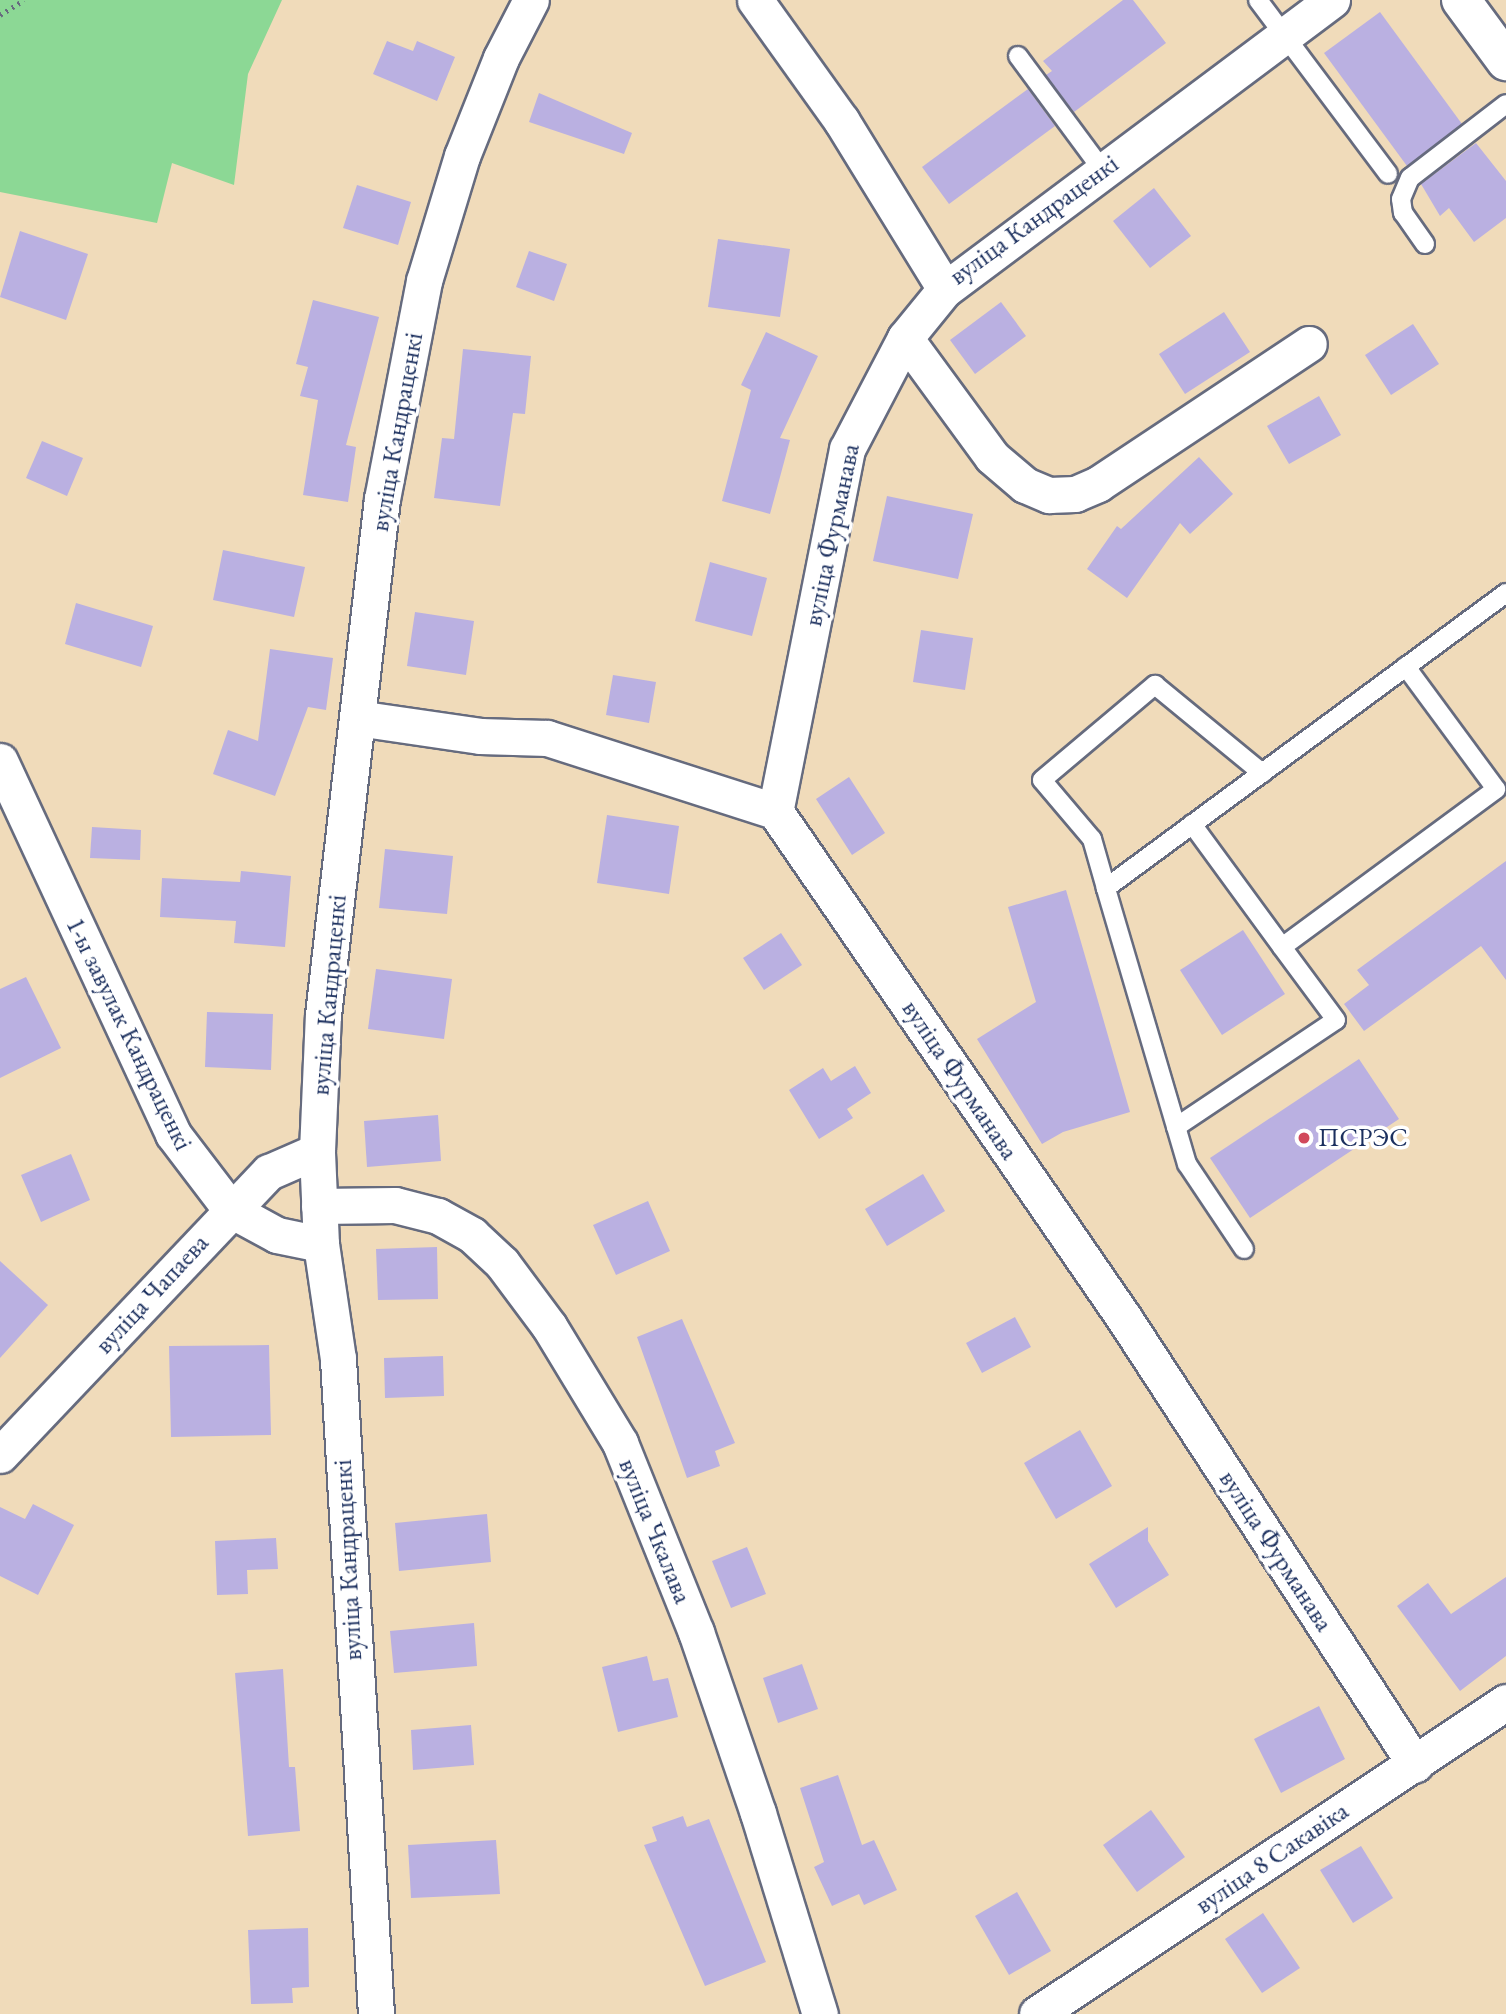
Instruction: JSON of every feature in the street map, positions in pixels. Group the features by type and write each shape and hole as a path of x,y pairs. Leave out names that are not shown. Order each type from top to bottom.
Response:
{"street":[{"name":"вуліца Кандраценкі","path":"376,2014 338,1359 321,1244 317,1151 323,1015 382,499 424,281 462,156 501,58 531,0"},
{"name":"вуліца Кандраценкі","path":"755,0 841,120 945,289 1332,0"},
{"path":"1461,0 1506,61"},
{"name":"вуліца Фурманава","path":"945,289 905,338 847,449 775,811 1124,1318 1415,1764"},
{"path":"905,338 992,457 1025,485 1049,495 1075,494 1098,484 1309,344"},
{"path":"357,718 480,736 547,738 775,811"},
{"name":"1-ы завулак Кандраценкі","path":"0,761 173,1134 231,1210 276,1235 321,1244"},
{"name":"вуліца Чапаева","path":"0,1455 269,1172 317,1151"},
{"name":"вуліца Чкалава","path":"319,1206 395,1205 438,1216 472,1235 502,1263 549,1326 620,1443 696,1632 758,1813 820,2014"},
{"name":"вуліца 8 Сакавіка","path":"1037,2014 1506,1702"}],"lane":[{"path":"1258,0 1388,174"},
{"path":"1018,56 1103,171"},
{"path":"1425,244 1403,213 1401,199 1410,178 1506,104"},
{"path":"1106,888 1506,593"},
{"path":"1282,947 1496,789 1406,667"},
{"path":"1244,1249 1186,1164 1092,839 1042,780 1155,685 1262,773"},
{"path":"1176,1127 1336,1020 1192,824"}],"path":[{"path":"0,16 24,0"}],"green space":[{"path":"0,0 282,0 248,74 234,185 172,163 157,223 0,192"}],"building":[{"path":"1123,0 1133,0 1166,43 1074,112 1046,75 1052,71 1043,61"},
{"path":"1380,12 1462,124 1407,166 1324,53"},
{"path":"387,41 413,51 417,41 455,57 437,101 373,74"},
{"path":"1028,89 1055,126 949,204 922,167"},
{"path":"539,93 632,133 624,154 529,122"},
{"path":"1476,143 1506,181 1506,218 1474,242 1449,208 1440,216 1421,184"},
{"path":"357,185 411,202 398,245 343,228"},
{"path":"1154,188 1191,236 1150,268 1113,221"},
{"path":"20,231 88,254 66,320 0,297"},
{"path":"718,239 790,249 780,317 708,307"},
{"path":"529,251 567,264 554,301 516,287"},
{"path":"313,300 379,317 346,445 356,447 348,502 303,495 318,400 300,396 308,367 296,364"},
{"path":"1001,302 1026,336 975,374 950,340"},
{"path":"1224,312 1250,352 1185,394 1159,354"},
{"path":"1413,324 1439,364 1391,395 1365,355"},
{"path":"766,332 818,356 780,438 790,440 770,514 722,501 751,390 741,385"},
{"path":"463,349 531,356 525,414 513,413 500,506 434,498 442,438 454,439"},
{"path":"1319,396 1341,435 1289,464 1267,426"},
{"path":"42,441 83,458 67,496 26,478"},
{"path":"1199,457 1233,494 1190,534 1180,523 1127,598 1087,569 1117,526 1121,529"},
{"path":"887,496 973,514 958,579 873,561"},
{"path":"223,550 305,567 294,617 213,600"},
{"path":"710,562 767,578 752,636 695,621"},
{"path":"76,603 153,626 141,667 65,644"},
{"path":"415,612 474,621 466,675 407,666"},
{"path":"921,630 973,638 965,690 913,682"},
{"path":"270,649 333,658 326,710 308,707 275,796 213,774 228,730 258,741"},
{"path":"613,675 656,682 649,723 606,715"},
{"path":"849,777 885,833 852,855 816,799"},
{"path":"607,815 679,826 669,894 597,883"},
{"path":"92,827 141,830 140,860 90,858"},
{"path":"385,849 453,856 447,914 379,908"},
{"path":"1506,861 1506,980 1481,946 1364,1031 1344,1004 1369,985 1357,970"},
{"path":"241,871 291,876 285,947 234,943 236,921 160,917 162,878 240,882"},
{"path":"1066,890 1130,1112 1063,1132 1042,1144 977,1039 1036,1002 1008,907"},
{"path":"1243,930 1285,994 1222,1035 1180,970"},
{"path":"781,933 802,965 764,990 743,958"},
{"path":"376,969 452,979 444,1039 368,1029"},
{"path":"26,977 61,1048 0,1078 0,989"},
{"path":"207,1012 273,1014 271,1070 205,1067"},
{"name":"ПСРЭС","path":"1359,1059 1399,1119 1250,1218 1210,1158"},
{"path":"855,1066 871,1093 847,1109 853,1118 819,1139 789,1090 823,1068 831,1081"},
{"path":"438,1115 441,1161 367,1167 364,1121"},
{"path":"71,1154 90,1200 41,1222 21,1175"},
{"path":"923,1174 945,1211 887,1246 865,1209"},
{"path":"648,1201 670,1251 616,1275 593,1225"},
{"path":"437,1247 438,1299 378,1300 376,1249"},
{"path":"0,1261 48,1305 0,1358"},
{"path":"1015,1317 1031,1347 982,1373 966,1343"},
{"path":"682,1319 735,1443 715,1451 720,1466 687,1478 637,1337"},
{"path":"269,1345 271,1435 171,1437 169,1346"},
{"path":"443,1356 444,1396 385,1398 384,1358"},
{"path":"1080,1430 1112,1486 1056,1519 1024,1463"},
{"path":"33,1504 74,1525 38,1595 0,1576 0,1507 25,1519"},
{"path":"487,1514 491,1562 399,1571 395,1523"},
{"path":"1148,1527 1148,1541 1169,1575 1116,1608 1089,1564"},
{"path":"276,1538 278,1569 247,1570 248,1594 217,1595 215,1541"},
{"path":"747,1547 766,1594 731,1608 712,1561"},
{"path":"1506,1577 1506,1656 1460,1691 1397,1606 1428,1583 1451,1614"},
{"path":"474,1623 477,1666 394,1673 390,1631"},
{"path":"647,1656 653,1681 668,1678 678,1717 618,1732 602,1667"},
{"path":"802,1664 818,1709 778,1723 763,1678"},
{"path":"283,1669 289,1767 295,1767 300,1831 248,1836 235,1673"},
{"path":"1319,1706 1345,1759 1281,1793 1254,1739"},
{"path":"471,1725 474,1765 413,1770 411,1730"},
{"path":"838,1775 862,1845 874,1840 897,1890 864,1905 859,1894 832,1906 814,1867 824,1862 800,1788"},
{"path":"1151,1810 1185,1857 1137,1892 1103,1845"},
{"path":"683,1816 687,1827 709,1819 766,1962 705,1986 644,1845 657,1841 652,1827"},
{"path":"496,1840 500,1894 411,1898 408,1845"},
{"path":"1361,1846 1393,1898 1353,1923 1320,1870"},
{"path":"1017,1892 1051,1951 1009,1975 975,1916"},
{"path":"1263,1913 1300,1968 1262,1993 1225,1939"},
{"path":"308,1928 309,1987 292,1988 293,2003 251,2004 248,1930"}],"place":[{"name":"ПСРЭС","path":"1304,1138"}]}
